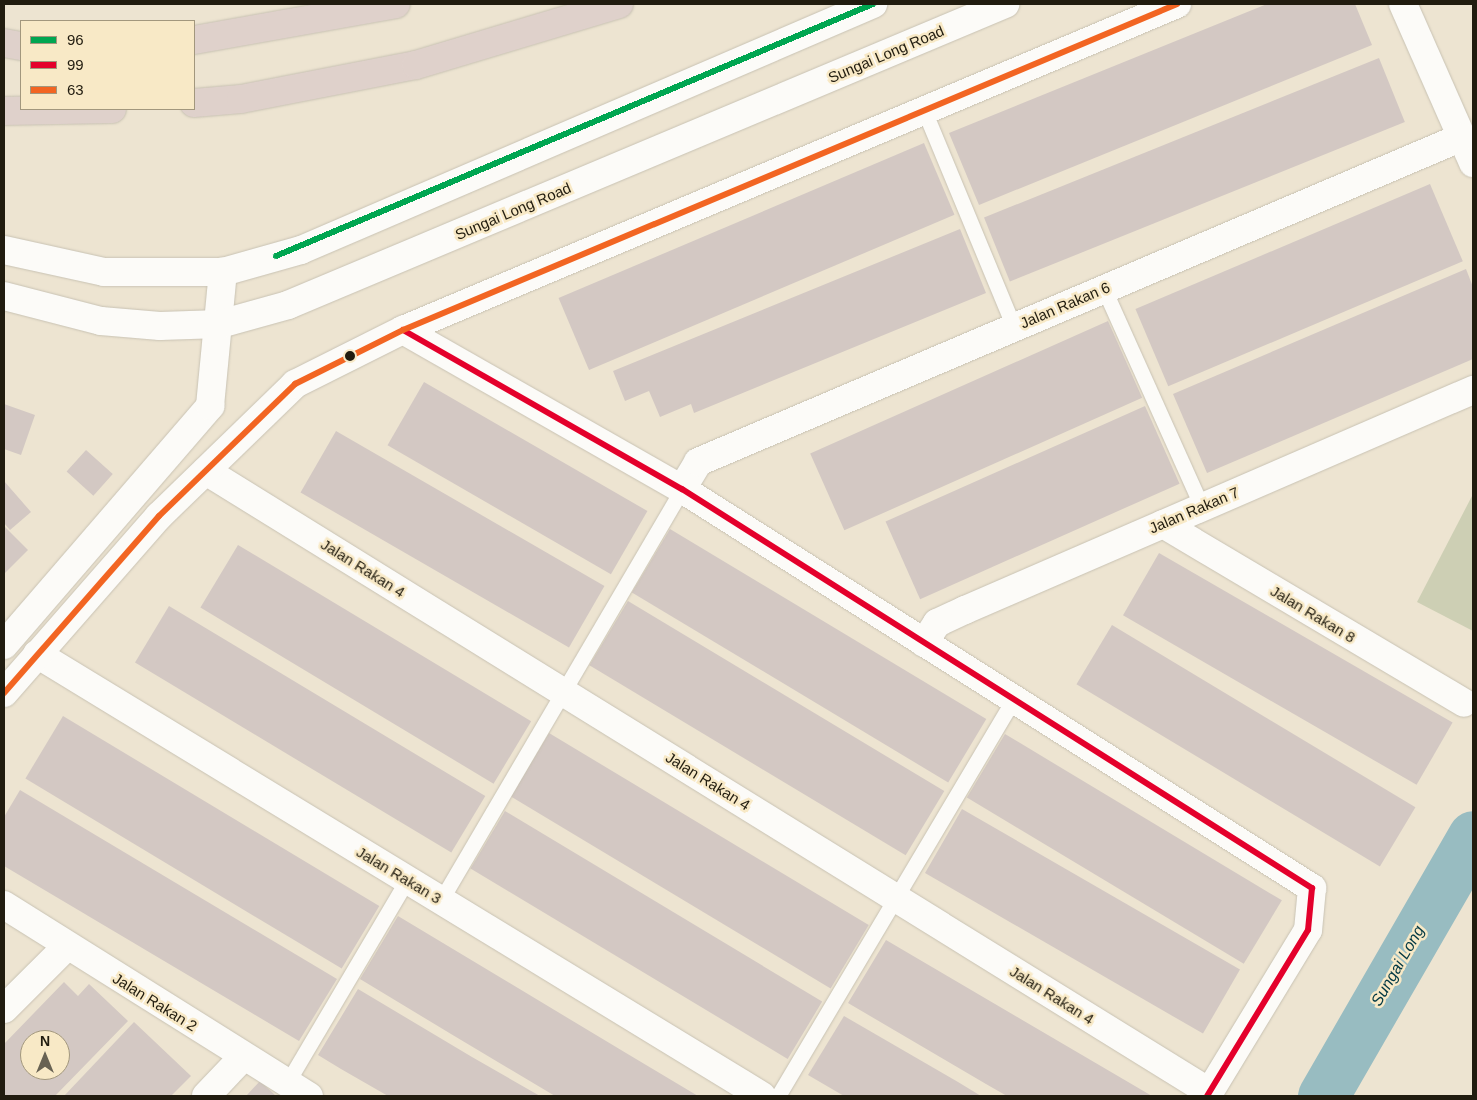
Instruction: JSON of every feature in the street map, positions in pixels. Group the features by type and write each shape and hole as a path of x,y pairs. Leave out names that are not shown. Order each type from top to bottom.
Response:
{"highway":[{"path":"195,40 396,4"},
{"path":"195,103 241,99 416,65 619,4"},
{"path":"4,43 20,48"},
{"path":"4,49 20,48"},
{"path":"4,111 58,110"}],"street":[{"path":"4,250 104,272 223,272 301,250 873,4"},
{"name":"Sungai Long Road","path":"4,296 101,321 220,324 288,305 1004,4"},
{"path":"4,693 37,654 206,471 295,384 403,330 1177,4"},
{"path":"1403,4 1473,163"},
{"name":"Jalan Rakan 6","path":"682,489 698,462 1462,137"},
{"path":"4,645 210,406 220,324 223,272"},
{"path":"403,330 682,489 1312,888 1308,930 1208,1094"},
{"name":"Jalan Rakan 7","path":"924,643 937,623 1473,390"},
{"name":"Jalan Rakan 4","path":"206,471 896,898 1208,1094"},
{"name":"Jalan Rakan 8","path":"1163,524 1464,703"},
{"name":"Jalan Rakan 3","path":"37,654 762,1096"},
{"name":"Jalan Rakan 2","path":"4,905 66,947 298,1090"},
{"path":"4,1009 66,947"},
{"path":"206,1096 243,1057"}],"lane":[{"path":"924,110 1014,327"},
{"path":"1104,289 1202,507"},
{"path":"441,900 682,489"},
{"path":"778,1096 1014,698"},
{"path":"298,1090 406,880"}],"green space":[{"path":"1473,497 1473,631 1417,602"}],"building":[{"path":"1267,4 1355,4 1372,45 979,205 949,133"},
{"path":"1379,58 1405,122 1010,282 984,218"},
{"path":"924,143 954,215 589,370 559,298"},
{"path":"1430,184 1463,261 1168,386 1135,309"},
{"path":"960,229 986,293 694,413 691,404 660,417 649,391 625,401 613,371"},
{"path":"1466,269 1473,287 1473,359 1207,473 1173,394"},
{"path":"1108,321 1142,398 844,530 810,454"},
{"path":"424,382 647,511 611,574 388,445"},
{"path":"4,404 35,415 21,455 4,449"},
{"path":"1145,406 1180,484 920,599 886,522"},
{"path":"336,431 604,586 569,647 300,492"},
{"path":"86,450 113,474 93,496 67,472"},
{"path":"4,481 31,512 10,530 4,523"},
{"path":"4,526 28,550 4,574"},
{"path":"670,529 986,719 948,782 632,592"},
{"path":"238,545 531,721 494,784 200,608"},
{"path":"1159,553 1453,722 1417,785 1123,615"},
{"path":"628,601 944,791 906,855 589,665"},
{"path":"169,606 485,796 451,853 135,663"},
{"path":"1112,625 1415,807 1380,866 1076,684"},
{"path":"63,716 379,906 342,969 25,779"},
{"path":"549,733 869,925 831,989 511,796"},
{"path":"1005,734 1282,900 1244,964 967,797"},
{"path":"20,790 337,979 299,1041 4,866 4,817"},
{"path":"962,809 1240,969 1203,1034 925,873"},
{"path":"505,811 822,1002 788,1059 470,868"},
{"path":"398,916 698,1096 555,1096 451,1034 360,979"},
{"path":"886,940 1152,1096 1007,1096 986,1084 848,1003"},
{"path":"64,982 78,996 89,984 128,1021 55,1096 4,1096 4,1044"},
{"path":"358,989 540,1096 388,1096 341,1069 318,1055"},
{"path":"844,1016 981,1096 844,1096 808,1075"},
{"path":"134,1022 191,1076 171,1096 64,1096"},
{"path":"260,1081 276,1096 246,1096"}],"waterway":[{"name":"Sungai Long","path":"1323,1096 1473,836"}],"transit line":[{"name":"96","path":"276,256 873,4"},
{"name":"63","path":"4,693 159,516 295,384 403,330 1177,4"},
{"name":"99","path":"403,330 682,489 1312,888 1308,930 1207,1096"}]}
